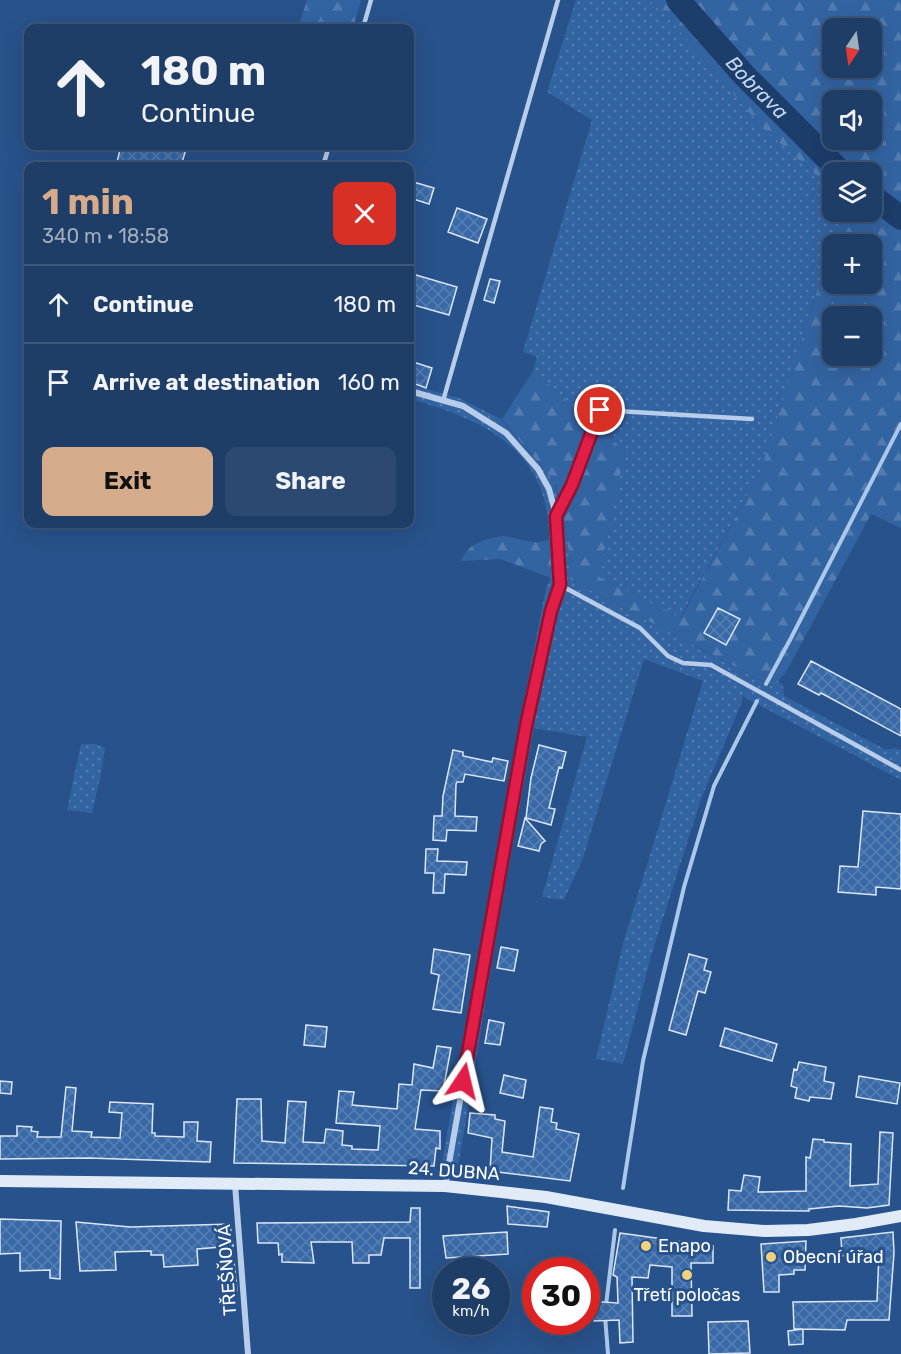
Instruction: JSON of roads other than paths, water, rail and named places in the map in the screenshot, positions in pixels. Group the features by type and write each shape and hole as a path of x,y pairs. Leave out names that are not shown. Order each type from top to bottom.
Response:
{"main road":[{"name":"24. DUBNA","path":"0,1181 445,1186 546,1197 669,1220 765,1231 808,1230 901,1216"}],"street":[{"path":"414,392 463,406 506,433 538,469 549,489 556,516 560,585 551,611 526,726 445,1186"},
{"name":"TŘEŠŇOVÁ","path":"235,1184 248,1354"}],"lane":[{"path":"364,24 371,0"},
{"path":"443,401 558,0"},
{"path":"556,516 572,485 600,410 752,418"},
{"path":"560,585 640,628 668,656 683,663 711,665 901,770"}],"waterway":[{"name":"Bobrava","path":"678,0 744,75 831,162"},
{"name":"Bobrava","path":"882,204 901,218"},
{"path":"766,684 901,424"},
{"path":"623,1188 643,1061 684,887 714,786 757,701"},
{"path":"606,1305 615,1230"},
{"path":"605,1316 608,1354"}],"place":[{"name":"Enapo","path":"646,1246"},
{"name":"Obecní úřad","path":"771,1257"},
{"name":"Třetí poločas","path":"687,1275"}]}
